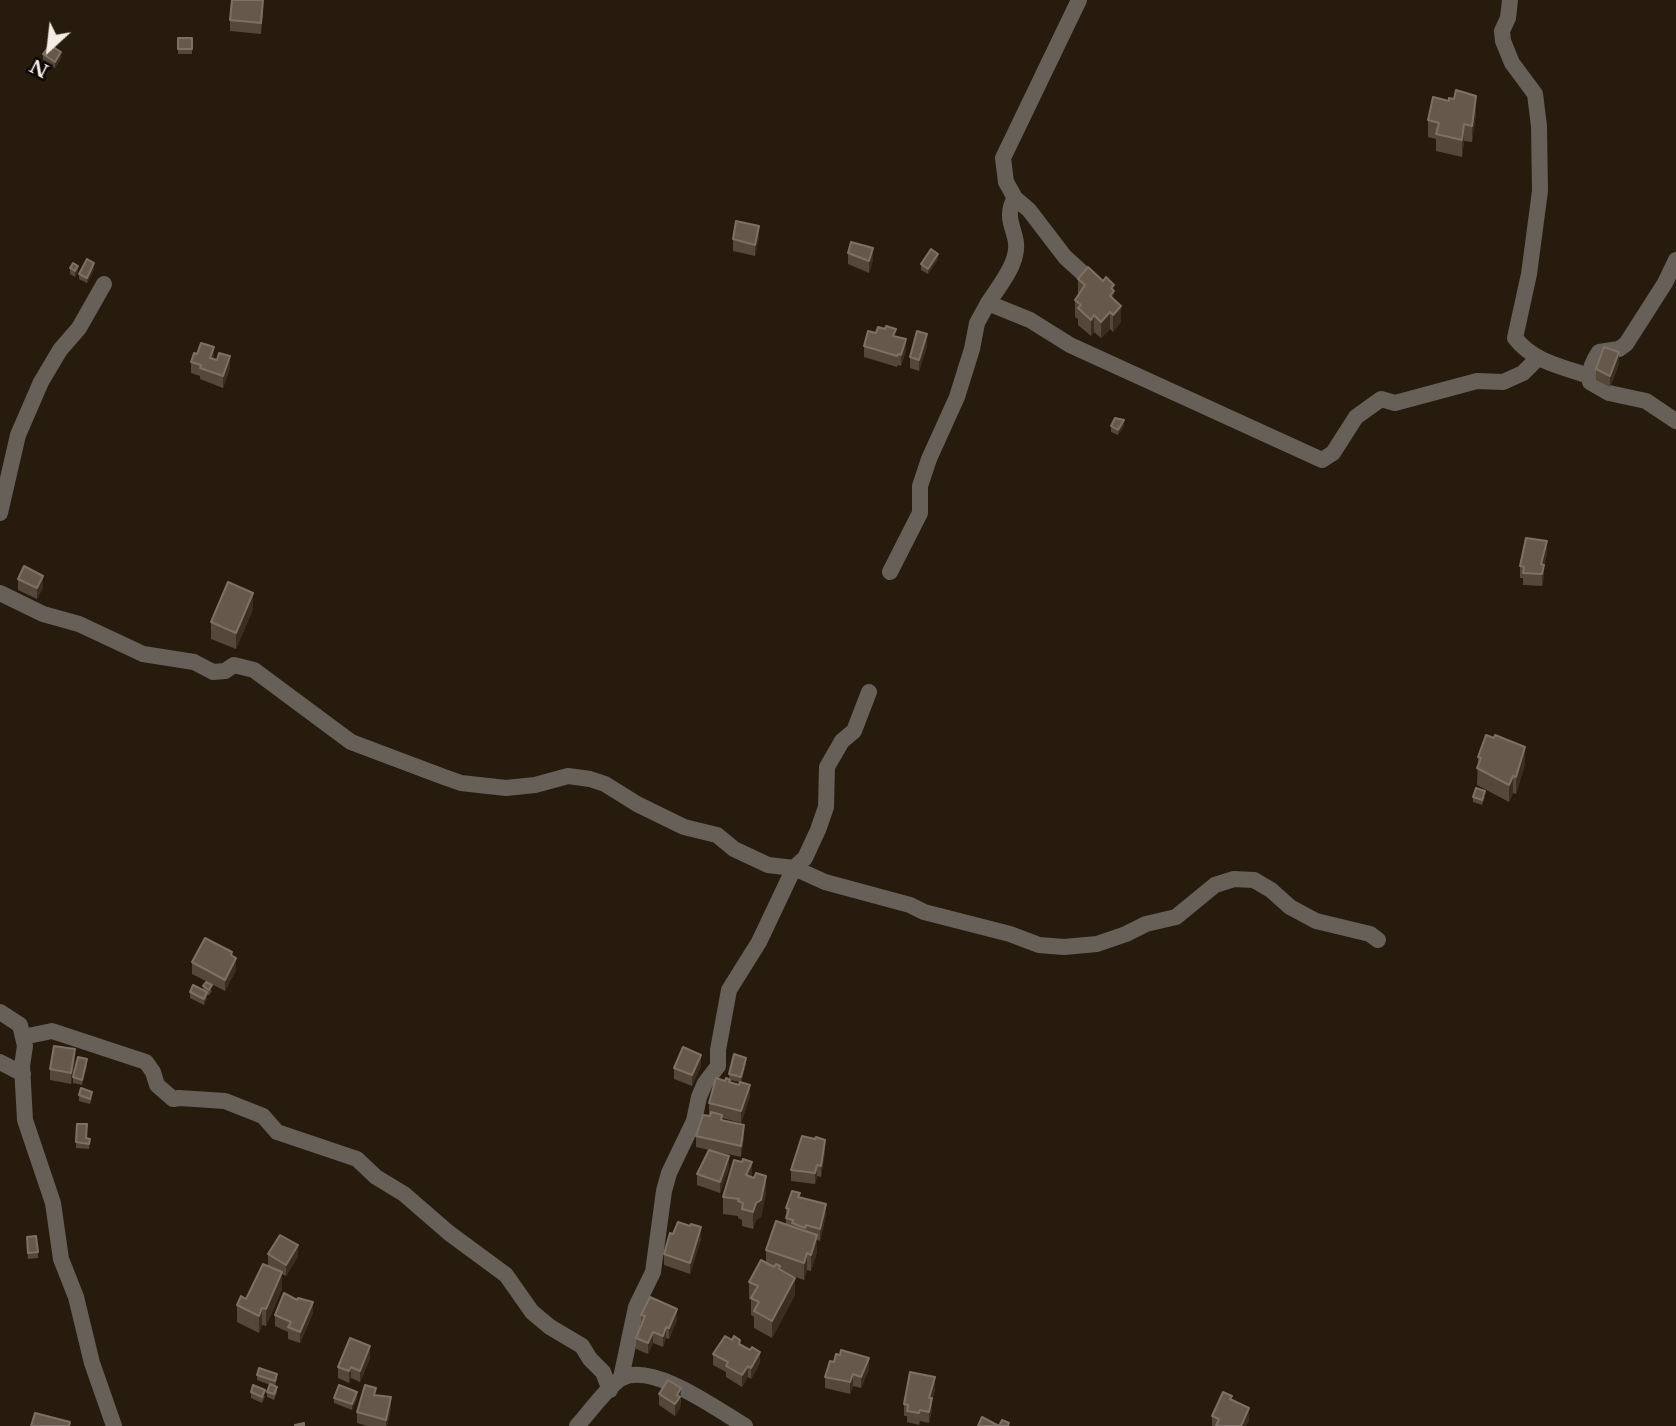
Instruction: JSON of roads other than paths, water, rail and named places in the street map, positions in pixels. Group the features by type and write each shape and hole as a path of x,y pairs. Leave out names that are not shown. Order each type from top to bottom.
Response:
{"street":[{"path":"1079,0 1003,158 1006,182 1015,198 1029,210 1065,257 1103,291"},
{"path":"1510,0 1508,18 1502,31 1503,41 1512,63 1535,94 1539,126 1540,191 1529,274 1515,338 1537,359 1589,376"},
{"path":"890,572 920,513 920,486 957,397 977,323 1016,256 1009,208 1015,198"},
{"path":"1676,260 1665,283 1626,344 1619,349 1599,352 1592,362 1589,376 1590,382 1609,393 1646,401 1676,421"},
{"path":"0,513 18,435 41,382 60,350 79,328 104,284"},
{"path":"988,303 1030,320 1070,345 1322,460 1333,453 1356,417 1381,399 1395,403 1477,382 1503,382 1522,373 1537,359"},
{"path":"0,593 43,614 79,624 143,654 194,662 213,672 225,671 234,664 246,667 268,680 351,742 444,778 461,783 506,788 535,785 568,776 590,779 605,784 637,804 684,827 717,835 734,849 768,865 794,869 825,882 1010,934 1040,945 1064,947 1097,944 1146,924 1176,917 1216,885 1234,879 1254,880 1271,890 1290,907 1316,921 1370,934 1378,940"},
{"path":"615,1384 636,1307 653,1272 669,1173 694,1121 705,1083 718,1066 718,1050 729,990 759,942 794,869 805,858 826,807 827,767 842,741 854,731 869,692"},
{"path":"0,1012 20,1025 25,1046 22,1066 25,1120 53,1203 61,1259 76,1297 92,1363 114,1426"},
{"path":"23,1037 52,1031 146,1062 157,1085 173,1099 225,1101 263,1116 277,1132 357,1159 376,1177 404,1194 506,1275 532,1312 550,1327 582,1346 590,1359 615,1384"},
{"path":"0,1062 23,1074"},
{"path":"577,1426 615,1384 640,1374 674,1385 745,1426"}]}
